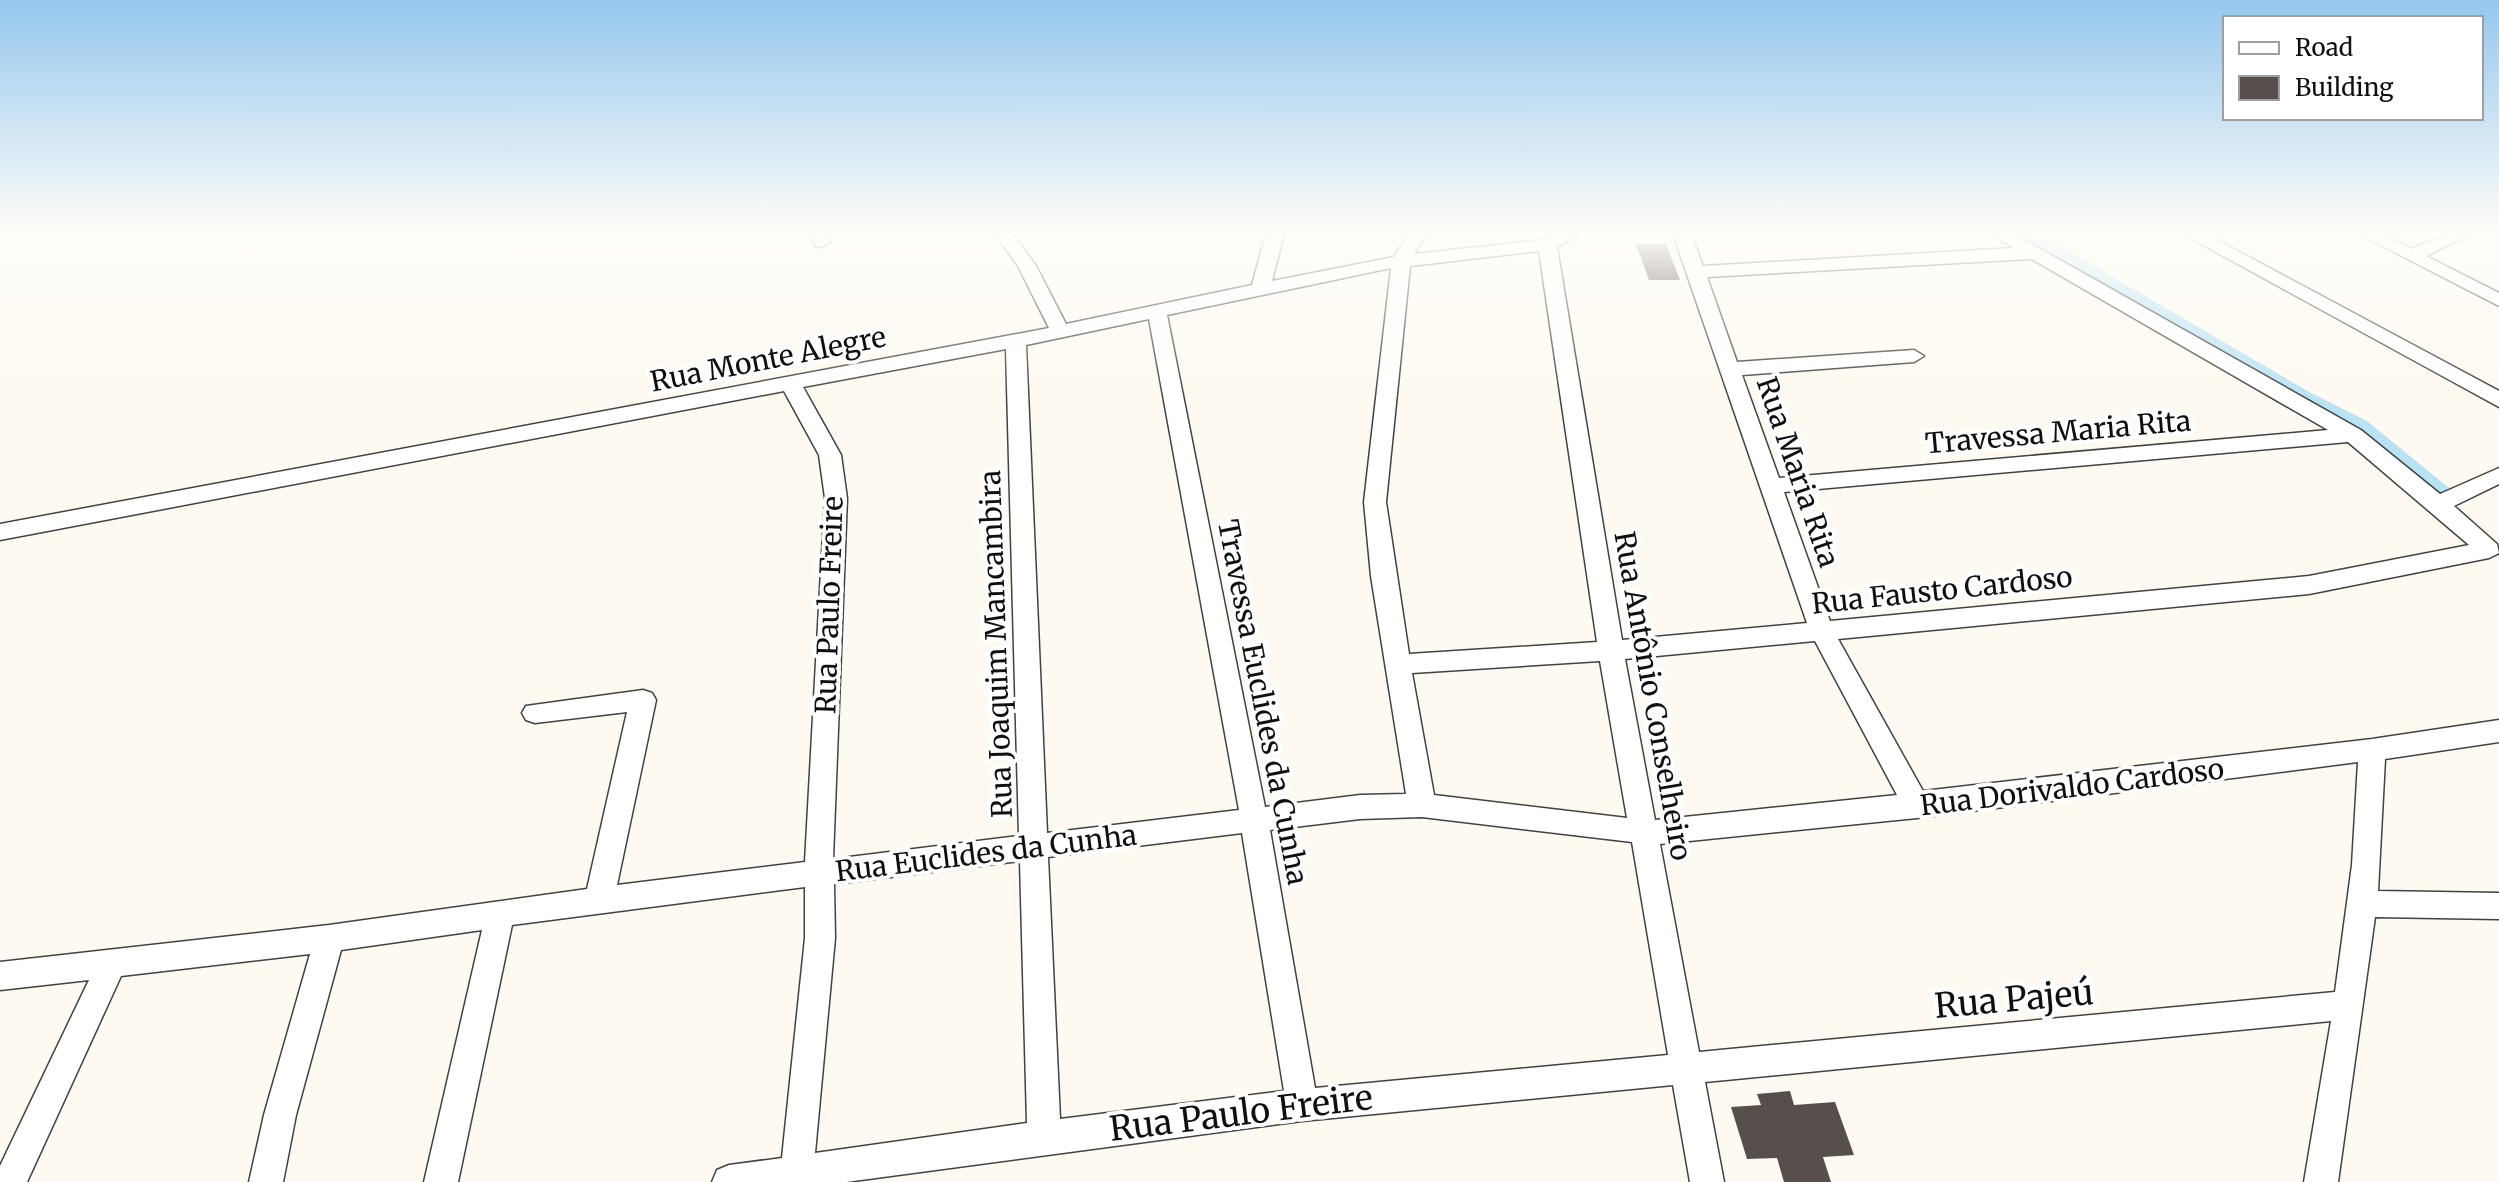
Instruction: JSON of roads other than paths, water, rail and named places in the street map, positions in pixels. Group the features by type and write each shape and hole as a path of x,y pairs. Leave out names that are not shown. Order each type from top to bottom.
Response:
{"street":[{"path":"1039,289 1060,331"},
{"name":"Rua Monte Alegre","path":"0,532 1016,341 1264,289"},
{"path":"1398,289 1375,502 1422,805"},
{"name":"Rua Antônio Conselheiro","path":"1564,289 1611,651 1707,1182"},
{"name":"Rua Maria Rita","path":"1704,289 1769,486 1822,632 1917,806"},
{"path":"2094,289 2353,435 2438,504 2499,475"},
{"path":"2294,289 2499,400"},
{"path":"2477,289 2499,300"},
{"name":"Travessa Euclides da Cunha","path":"1157,312 1254,819 1302,1105"},
{"name":"Rua Joaquim Mancambira","path":"1016,341 1044,1137"},
{"path":"1732,369 1914,356"},
{"name":"Rua Paulo Freire","path":"791,384 830,455 836,498 818,874 820,938 797,1172"},
{"name":"Travessa Maria Rita","path":"1769,486 2353,435"},
{"name":"Rua Fausto Cardoso","path":"1398,664 1611,651 2337,581 2396,566 2489,550 2438,504"},
{"path":"535,713 643,700 599,900"},
{"name":"Rua Dorivaldo Cardoso","path":"1643,832 1716,830 2372,750 2499,731"},
{"path":"2321,1182 2332,1133 2362,904 2372,809 2372,750"},
{"name":"Rua Euclides da Cunha","path":"0,976 329,938 599,900 1360,807 1422,805 1643,832"},
{"path":"2362,904 2499,906"},
{"path":"441,1182 500,914"},
{"path":"266,1182 284,1101 329,938"},
{"path":"7,1180 112,963"},
{"name":"Rua Pajeú","path":"1687,1067 2348,1005"},
{"name":"Rua Paulo Freire","path":"729,1182 1044,1137 1302,1105 1687,1067"}],"waterway":[{"path":"2120,289 2304,398 2359,426 2443,492"}]}
